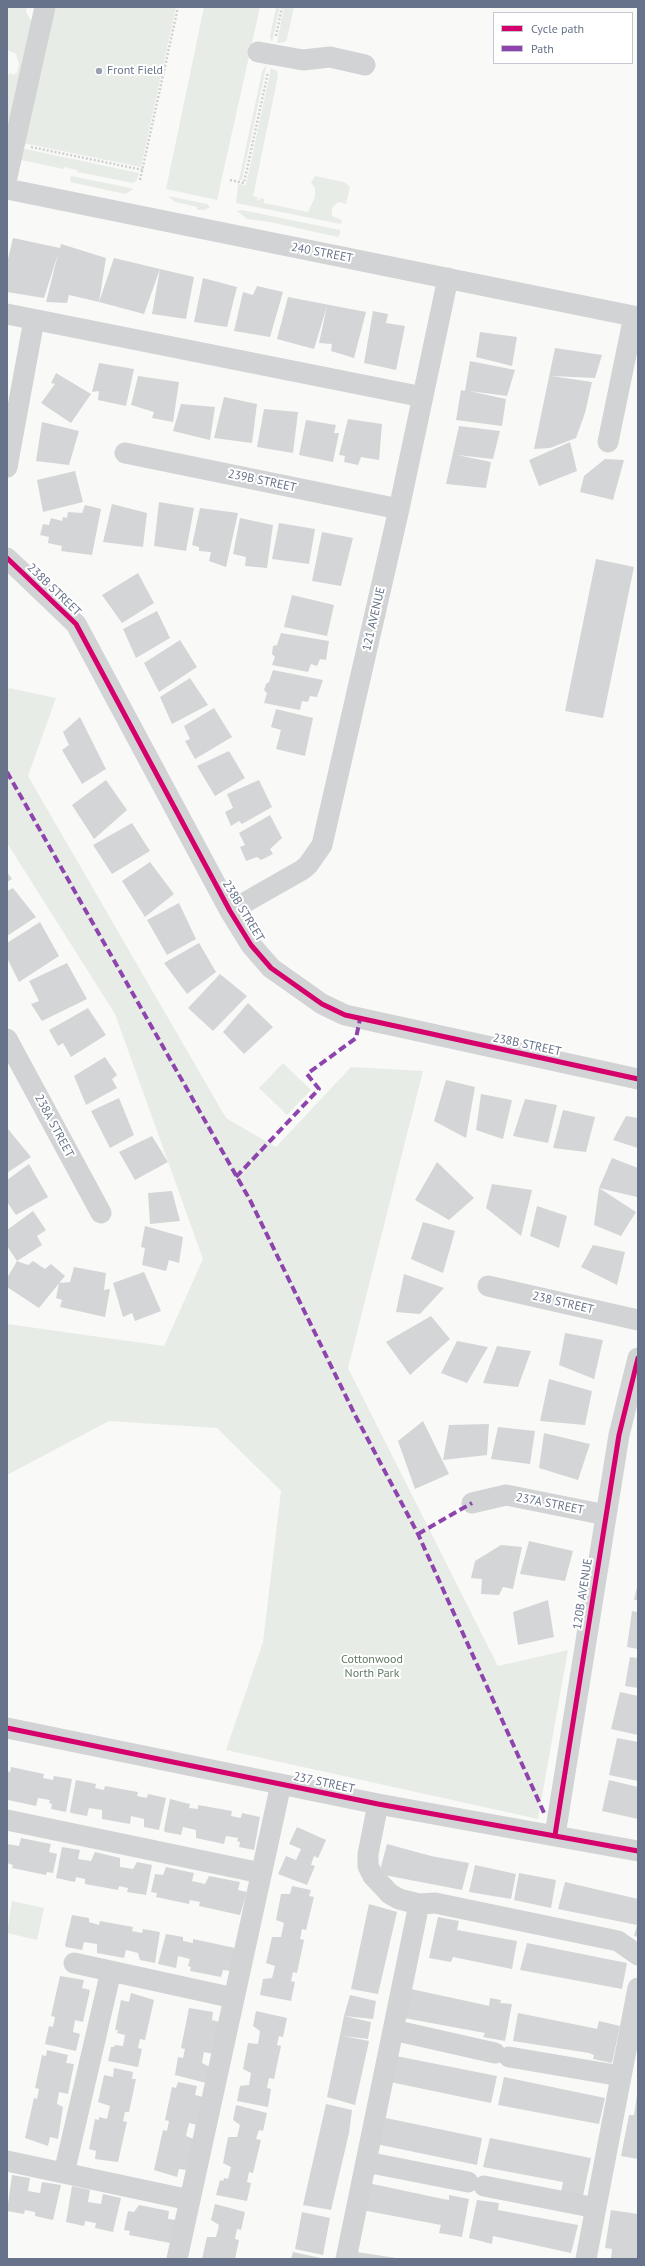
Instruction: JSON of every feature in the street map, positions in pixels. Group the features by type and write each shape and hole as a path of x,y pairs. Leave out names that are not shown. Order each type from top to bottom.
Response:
{"street":[{"path":"7,177 44,7"},
{"path":"258,52 303,60 330,57 365,65"},
{"name":"240 STREET","path":"7,189 636,317"},
{"name":"121 AVENUE","path":"230,911 302,870 308,865 322,845 399,509 448,278"},
{"path":"7,314 423,397"},
{"path":"608,442 636,317"},
{"path":"7,467 34,320"},
{"name":"239B STREET","path":"125,453 399,509"},
{"name":"238B STREET","path":"7,558 76,624 230,911 251,945 271,968 322,1004 345,1015 638,1079"},
{"name":"238A STREET","path":"7,1039 101,1213"},
{"name":"238 STREET","path":"488,1286 638,1320"},
{"name":"120B AVENUE","path":"555,1835 619,1435 638,1358"},
{"name":"237A STREET","path":"472,1503 506,1495 606,1515"},
{"name":"237 STREET","path":"7,1728 378,1804 555,1835 638,1852"},
{"path":"177,2259 281,1784"},
{"path":"378,1804 368,1854 368,1866 373,1876 390,1894 399,1899 419,1904 435,1903 618,1941 638,1955"},
{"path":"7,1820 261,1873"},
{"path":"346,2259 419,1904"},
{"path":"74,1964 234,1998"},
{"path":"64,2173 111,1971"},
{"path":"586,2259 638,1988"},
{"path":"393,2030 502,2055 621,2076"},
{"path":"7,2161 190,2200"},
{"path":"366,2162 596,2208"}],"path":[{"path":"140,180 178,7"},
{"path":"276,37 282,7"},
{"path":"230,180 244,183 268,70"},
{"path":"14,143 143,170"}],"green space":[{"path":"7,7 27,7 26,12 32,22 7,140 8,75 10,73 13,75 17,73 19,64 16,54 7,50"},
{"name":"Front Field","path":"53,7 176,7 141,167 23,143"},
{"path":"204,7 260,7 217,200 166,189"},
{"path":"276,7 280,7 272,42 270,37"},
{"path":"284,7 294,7 287,39 285,42 277,43"},
{"path":"267,63 242,180 239,180 262,72"},
{"path":"271,68 277,71 278,76 253,196 257,197 258,201 261,198 264,199 264,203 308,212 315,197 315,188 311,183 315,176 344,182 350,187 346,204 338,202 332,208 332,216 342,220 341,224 236,203 238,184 246,185"},
{"path":"21,148 139,173 137,180 133,183 77,172 77,170 64,167 64,169 21,160"},
{"path":"71,176 134,189 125,194 70,182"},
{"path":"168,196 207,204 210,207 205,210 197,210 197,207 175,202"},
{"path":"242,210 340,230 340,233 338,237 270,222 247,219 237,211"},
{"name":"Cottonwood North Park","path":"9,688 56,698 28,776 226,1118 276,1147 351,1067 423,1071 348,1368 498,1666 568,1650 538,1819 226,1750 263,1642 281,1491 217,1428 109,1421 7,1475 7,1324 164,1346 203,1259 115,1014 7,843 7,692"},
{"path":"283,1063 311,1090 287,1115 259,1088"},
{"path":"12,1901 44,1908 37,1940 7,1933"}],"building":[{"path":"13,238 60,248 61,244 106,258 99,302 69,295 67,303 46,302 58,254 44,298 7,292 7,263"},
{"path":"114,258 160,269 144,314 99,302"},
{"path":"160,269 194,277 186,319 152,314"},
{"path":"203,278 237,287 227,327 194,322"},
{"path":"257,286 283,292 270,337 234,331 243,292 253,295"},
{"path":"288,297 366,312 354,358 331,351 332,344 319,343 327,306 314,349 277,339"},
{"path":"373,311 388,314 386,323 405,326 396,370 364,363"},
{"path":"480,332 517,337 512,366 476,357"},
{"path":"555,348 602,355 595,378 551,376 592,382 585,413 576,438 550,448 534,449"},
{"path":"470,361 515,370 507,396 469,391 506,399 502,426 456,420 461,390 465,391"},
{"path":"99,363 134,369 126,406 98,400 99,391 92,392"},
{"path":"56,373 91,394 71,423 41,403 55,384 51,383"},
{"path":"138,376 179,382 173,422 152,418 154,412 131,405"},
{"path":"224,397 257,404 252,443 214,438"},
{"path":"181,404 215,407 210,440 173,431"},
{"path":"264,409 298,412 293,453 257,447"},
{"path":"348,419 382,424 379,460 361,457 358,465 344,462 345,456 339,455"},
{"path":"306,420 336,425 334,433 339,433 333,462 299,455"},
{"path":"42,422 79,431 69,465 36,461"},
{"path":"459,426 500,431 493,459 457,455 491,462 486,488 446,484"},
{"path":"570,442 577,471 539,486 529,460"},
{"path":"605,459 624,460 613,500 580,492 584,476"},
{"path":"75,471 83,502 43,512 37,480"},
{"path":"159,502 194,508 186,551 154,546"},
{"path":"112,504 147,513 143,547 103,542"},
{"path":"85,505 101,509 92,555 61,551 62,546 48,543 49,537 40,535 43,524 49,525 51,518 62,521 63,517 67,518 68,512 82,513"},
{"path":"200,508 238,513 226,567 209,561 211,552 199,551 199,547 192,545"},
{"path":"240,518 273,525 267,568 245,566 246,557 233,554"},
{"path":"279,523 315,529 309,564 272,559"},
{"path":"322,532 353,538 341,586 312,581"},
{"path":"596,559 634,567 603,718 565,711"},
{"path":"138,573 154,603 122,623 102,595"},
{"path":"292,595 334,605 327,636 284,627"},
{"path":"157,611 170,638 136,658 123,629"},
{"path":"281,633 329,641 326,660 320,659 317,666 311,664 308,672 272,665 275,657 272,654 273,646 277,645"},
{"path":"180,640 197,667 159,692 144,663"},
{"path":"273,670 323,680 317,697 310,696 308,702 302,701 300,710 264,703 267,693 264,690 266,684 269,682"},
{"path":"190,678 208,705 172,724 160,697"},
{"path":"214,708 232,737 195,759 185,741 190,739 184,726"},
{"path":"276,709 313,718 305,756 276,749 281,730 271,727"},
{"path":"80,717 106,769 82,784 62,750 69,745 63,732"},
{"path":"229,751 245,778 215,796 197,766"},
{"path":"106,780 127,810 94,839 72,805"},
{"path":"259,780 272,807 242,824 239,821 231,826 225,812 233,808 227,794"},
{"path":"270,815 282,838 270,849 273,854 261,860 257,857 246,861 240,847 245,845 239,833"},
{"path":"132,823 150,851 112,874 93,845"},
{"path":"150,862 174,894 145,917 122,881"},
{"path":"7,872 12,879 7,882"},
{"path":"13,888 36,917 7,936 7,891"},
{"path":"179,903 196,939 167,955 147,920"},
{"path":"40,922 59,956 19,982 7,958 7,943"},
{"path":"199,943 216,972 187,994 164,963"},
{"path":"67,963 87,999 42,1021 31,1004 39,1001 29,981"},
{"path":"220,974 247,996 213,1031 188,1008"},
{"path":"248,1003 273,1027 244,1054 223,1032"},
{"path":"88,1008 106,1035 71,1057 63,1043 58,1046 49,1030"},
{"path":"105,1057 117,1075 112,1079 117,1088 86,1105 74,1076"},
{"path":"446,1080 475,1087 466,1138 434,1121"},
{"path":"481,1094 512,1100 503,1139 476,1130"},
{"path":"119,1098 134,1135 110,1148 91,1111"},
{"path":"525,1099 557,1105 548,1143 513,1136"},
{"path":"563,1110 595,1117 586,1152 553,1148"},
{"path":"626,1116 638,1118 638,1148 613,1140"},
{"path":"8,1129 31,1157 7,1173 7,1130"},
{"path":"152,1136 168,1162 135,1180 119,1152"},
{"path":"612,1158 638,1168 637,1197 599,1188"},
{"path":"437,1162 474,1198 449,1220 415,1200"},
{"path":"29,1164 48,1197 16,1215 7,1202 7,1180"},
{"path":"492,1184 532,1190 521,1236 486,1208"},
{"path":"599,1188 636,1212 621,1236 594,1225"},
{"path":"172,1191 180,1221 150,1224 148,1193"},
{"path":"537,1206 567,1216 559,1248 530,1236"},
{"path":"33,1211 46,1230 37,1236 42,1245 17,1261 7,1246 7,1230"},
{"path":"423,1222 455,1231 443,1273 411,1259"},
{"path":"145,1226 183,1237 179,1263 169,1260 166,1271 142,1265 145,1248 141,1247"},
{"path":"593,1245 625,1252 617,1285 581,1267"},
{"path":"17,1261 28,1265 33,1261 45,1269 51,1264 65,1276 39,1308 7,1287 7,1278"},
{"path":"74,1267 106,1273 104,1290 110,1289 105,1317 60,1307 62,1300 56,1298 59,1283 70,1282"},
{"path":"144,1272 161,1311 135,1321 132,1313 123,1317 113,1283"},
{"path":"404,1274 444,1288 420,1314 396,1312"},
{"path":"431,1316 450,1339 410,1375 386,1342"},
{"path":"565,1333 603,1340 594,1379 559,1365"},
{"path":"457,1341 488,1347 467,1383 441,1373"},
{"path":"497,1346 531,1351 518,1387 483,1383"},
{"path":"549,1379 592,1391 585,1425 540,1421"},
{"path":"423,1421 449,1474 415,1489 398,1441"},
{"path":"489,1424 487,1455 443,1460 449,1425"},
{"path":"498,1427 535,1431 530,1464 491,1459"},
{"path":"544,1433 590,1444 578,1480 539,1468"},
{"path":"529,1541 573,1551 565,1581 520,1574"},
{"path":"501,1545 522,1547 513,1589 503,1587 499,1595 481,1594 482,1579 471,1578 475,1561"},
{"path":"637,1587 638,1600 634,1600"},
{"path":"548,1600 554,1637 518,1645 513,1612"},
{"path":"632,1611 638,1612 638,1649 627,1647"},
{"path":"630,1657 638,1658 638,1688 625,1686"},
{"path":"620,1692 638,1696 638,1735 611,1729"},
{"path":"617,1738 638,1742 638,1781 609,1775"},
{"path":"11,1767 44,1774 43,1778 53,1780 54,1776 72,1779 66,1812 51,1809 52,1804 49,1803 50,1800 38,1798 36,1806 8,1800 7,1771 10,1772"},
{"path":"76,1780 96,1784 95,1788 104,1790 105,1786 138,1792 137,1796 147,1798 148,1794 166,1798 159,1830 144,1827 144,1819 131,1816 130,1824 102,1819 102,1810 89,1808 87,1816 71,1813 70,1811"},
{"path":"609,1780 638,1787 638,1819 602,1811"},
{"path":"170,1799 190,1804 189,1808 198,1809 198,1805 232,1811 231,1816 241,1818 242,1813 260,1817 254,1850 239,1847 240,1842 237,1841 238,1838 226,1836 224,1844 196,1838 196,1830 183,1827 181,1835 165,1832 164,1830"},
{"path":"297,1827 326,1840 318,1858 314,1856 311,1865 315,1866 307,1885 278,1874 286,1856 296,1860 301,1849 289,1844"},
{"path":"21,1838 51,1844 49,1852 57,1854 53,1873 47,1872 46,1875 12,1868 13,1865 7,1863 7,1844 19,1846"},
{"path":"387,1844 431,1856 469,1863 462,1890 379,1874"},
{"path":"62,1847 80,1850 78,1859 91,1861 95,1852 120,1858 120,1867 133,1869 137,1862 152,1865 146,1895 127,1892 128,1888 119,1886 118,1890 85,1884 85,1879 76,1877 75,1882 56,1878"},
{"path":"475,1865 516,1874 511,1899 469,1892"},
{"path":"166,1867 194,1873 192,1881 205,1884 209,1876 240,1882 238,1890 247,1892 240,1915 199,1906 200,1902 190,1900 189,1904 156,1897 157,1893 151,1892 155,1874 163,1875"},
{"path":"519,1873 556,1880 551,1908 514,1900"},
{"path":"565,1882 638,1899 638,1937 634,1936 637,1925 558,1909"},
{"path":"292,1886 311,1890 309,1896 314,1897 306,1930 302,1929 300,1939 304,1940 297,1973 293,1972 291,1981 295,1982 291,2001 260,1995 263,1979 272,1978 275,1966 266,1963 272,1937 281,1937 284,1923 276,1920 281,1894 290,1894"},
{"path":"369,1904 397,1912 378,1994 351,1989"},
{"path":"72,1915 89,1918 89,1922 99,1925 100,1921 133,1927 132,1931 142,1933 143,1929 160,1932 155,1963 140,1960 138,1953 126,1950 124,1958 97,1953 97,1944 84,1942 82,1950 66,1947 65,1945"},
{"path":"438,1917 459,1921 457,1930 517,1941 512,1969 453,1957 451,1962 429,1958"},
{"path":"166,1934 183,1937 183,1941 193,1943 193,1939 235,1948 230,1971 223,1970 221,1977 190,1971 191,1967 188,1966 190,1959 178,1956 176,1968 158,1964"},
{"path":"527,1943 627,1963 622,1989 520,1970"},
{"path":"60,1976 84,1980 82,1988 90,1990 83,2022 75,2020 73,2032 80,2034 76,2051 45,2044 49,2026 53,2027 55,2017 51,2016"},
{"path":"411,1989 489,2006 490,1998 501,2000 500,2003 512,2004 505,2041 483,2037 485,2033 404,2018"},
{"path":"131,1993 154,2000 145,2040 140,2039 138,2048 142,2049 138,2067 108,2061 111,2047 114,2047 115,2045 123,2046 125,2035 117,2033 118,2030 115,2030 121,2000 129,2002"},
{"path":"350,1995 376,2001 373,2019 344,2016"},
{"path":"189,2008 213,2012 212,2020 220,2022 213,2054 204,2052 202,2063 210,2067 206,2083 175,2075 178,2057 183,2058 185,2049 181,2048"},
{"path":"256,2011 287,2018 283,2037 279,2036 277,2045 281,2046 274,2079 269,2078 267,2088 271,2089 268,2107 237,2101 240,2086 249,2085 251,2073 243,2069 248,2043 258,2044 260,2031 253,2026"},
{"path":"518,2013 597,2029 599,2021 620,2026 612,2063 593,2059 594,2055 589,2053 513,2041"},
{"path":"344,2016 371,2022 368,2039 343,2036 369,2041 355,2105 327,2097"},
{"path":"47,2050 68,2055 66,2063 74,2064 68,2094 59,2092 57,2104 63,2107 58,2139 50,2137 48,2146 25,2138 34,2098 37,2099 39,2089 35,2088 42,2055 46,2056"},
{"path":"396,2056 497,2076 491,2103 390,2082"},
{"path":"114,2068 133,2072 132,2079 136,2079 129,2112 125,2112 123,2121 127,2122 118,2162 95,2159 96,2151 89,2149 95,2119 99,2120 99,2117 107,2119 110,2106 98,2102 104,2075 113,2077"},
{"path":"504,2077 605,2098 599,2124 498,2105"},
{"path":"178,2082 197,2086 195,2095 203,2097 197,2125 189,2123 186,2136 194,2139 187,2170 179,2169 177,2177 154,2170 163,2130 167,2131 169,2121 165,2120 172,2087 176,2088"},
{"path":"637,2095 638,2159 621,2156 629,2115 634,2115"},
{"path":"326,2104 352,2110 349,2133 331,2210 303,2205"},
{"path":"236,2105 267,2113 263,2131 259,2130 256,2139 261,2140 253,2173 249,2172 247,2182 251,2183 247,2201 216,2195 220,2180 223,2181 224,2178 228,2179 231,2167 223,2163 228,2137 237,2137 240,2125 233,2120"},
{"path":"381,2117 482,2138 477,2165 376,2144"},
{"path":"490,2138 591,2158 583,2196 561,2192 563,2182 483,2167"},
{"path":"12,2175 30,2178 28,2191 40,2193 42,2182 61,2185 53,2220 35,2216 35,2212 25,2210 24,2214 7,2211"},
{"path":"368,2183 449,2200 449,2195 469,2199 462,2237 439,2233 441,2225 362,2210"},
{"path":"72,2186 90,2190 88,2202 101,2204 103,2194 121,2198 113,2232 95,2228 96,2223 85,2221 84,2226 66,2222"},
{"path":"477,2200 499,2203 498,2210 578,2225 571,2253 493,2236 492,2244 469,2238"},
{"path":"215,2204 245,2212 241,2230 237,2229 235,2239 239,2240 235,2259 202,2259 207,2237 216,2237 219,2225 211,2220"},
{"path":"139,2205 169,2211 168,2219 176,2220 170,2243 129,2235 130,2231 124,2230 128,2211 134,2212"},
{"path":"611,2210 638,2214 637,2259 611,2259 612,2249 605,2248"},
{"path":"302,2212 330,2218 323,2255 295,2249"},
{"path":"293,2252 321,2258 321,2259 291,2259"},
{"path":"357,2252 396,2258 396,2259 355,2259"}],"marked path":[{"path":"7,772 250,1200 355,1415 418,1534 545,1815"},
{"path":"236,1177 319,1089 307,1074 356,1038 360,1019"},
{"path":"418,1534 472,1503"}],"cycle path":[{"path":"7,558 76,624 230,911 251,945 271,968 322,1004 345,1015 638,1079"},
{"path":"555,1835 619,1435 638,1358"},
{"path":"7,1728 378,1804 638,1851"}],"place":[{"name":"Front Field","path":"99,71"}]}
